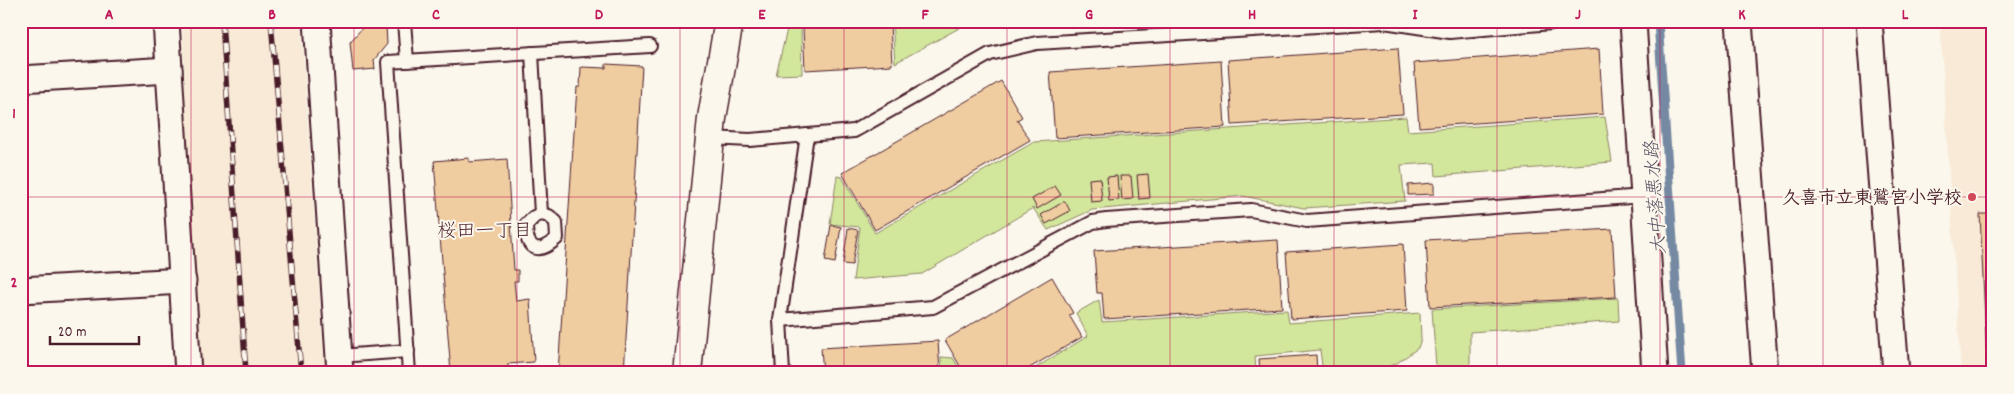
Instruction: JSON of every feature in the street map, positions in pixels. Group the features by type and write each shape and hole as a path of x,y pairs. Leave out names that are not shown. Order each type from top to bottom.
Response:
{"street":[{"path":"166,21 188,373"},
{"path":"316,21 339,364"},
{"path":"687,373 710,138 729,21"},
{"path":"1633,21 1655,373"},
{"path":"1739,21 1765,373"},
{"path":"1869,21 1896,373"},
{"path":"21,79 169,70"},
{"path":"21,290 183,281"}],"lane":[{"path":"404,21 406,60"},
{"path":"710,138 750,140 854,131 990,54 1037,43 1384,22 1450,32 1575,21"},
{"path":"409,373 388,62 650,46"},
{"path":"532,53 541,214"},
{"path":"783,373 780,320 807,135"},
{"path":"780,320 932,308 1066,236 1094,222 1100,221 1251,210 1307,221 1644,196"},
{"path":"339,364 408,351"}],"shaded area":[{"path":"182,21 301,21 323,350 327,373 199,373"},
{"name":"久喜市立東鷲宮小学校","path":"1940,21 1993,21 1993,373 1961,373"}],"green space":[{"path":"789,21 871,21 801,26 802,74 776,75"},
{"path":"892,21 972,21 895,63"},
{"path":"1406,117 1408,131 1605,117 1612,162 1436,176 1435,163 1401,165 1405,201 1304,208 1243,196 1092,210 1048,230 1033,208 922,274 853,280 860,227 830,224 837,176 842,177 875,233 1034,142"},
{"path":"1618,298 1619,321 1470,332 1470,368 1436,367 1432,309"},
{"path":"1099,300 1102,322 1287,310 1289,323 1420,313 1421,339 1418,348 1397,363 1373,373 1323,373 1320,350 1255,356 1256,373 1027,373 1088,336 1076,313"},
{"path":"941,357 953,358 962,373 942,373"}],"building":[{"path":"890,23 892,65 805,70 803,28"},
{"path":"386,25 387,44 374,60 375,69 353,71 350,42 363,27"},
{"path":"1398,48 1403,114 1232,125 1228,60"},
{"path":"1599,49 1603,114 1419,127 1414,63"},
{"path":"1221,61 1225,127 1055,138 1050,72"},
{"path":"606,64 642,66 624,373 558,373 577,87 580,87 581,67 606,68"},
{"path":"1001,81 1022,117 1017,120 1030,140 875,230 842,173"},
{"path":"469,158 469,162 507,159 514,270 518,270 518,281 514,281 516,301 530,299 534,362 508,364 508,373 451,373 434,161"},
{"path":"1148,174 1150,198 1139,199 1137,175"},
{"path":"1117,176 1119,200 1109,201 1107,177"},
{"path":"1120,176 1131,176 1133,199 1122,200"},
{"path":"1100,178 1102,201 1091,202 1089,179"},
{"path":"1434,183 1434,194 1408,195 1408,185"},
{"path":"1055,186 1061,195 1037,209 1032,199"},
{"path":"1065,201 1070,211 1046,224 1041,215"},
{"path":"1980,214 1993,214 1993,363 1987,363"},
{"path":"831,225 841,227 835,263 825,261"},
{"path":"848,228 858,230 852,265 843,264"},
{"path":"1612,229 1616,297 1430,307 1426,240"},
{"path":"1278,240 1282,308 1104,319 1102,293 1097,293 1094,251"},
{"path":"1403,244 1407,311 1291,319 1286,252"},
{"path":"1052,277 1073,313 1069,315 1082,337 1021,373 964,373 945,340"},
{"path":"938,341 940,373 823,373 821,348"},
{"path":"1316,355 1317,373 1260,373 1259,359"}],"waterway":[{"name":"大中落悪水路","path":"1658,21 1682,373"}],"railway":[{"path":"222,21 246,373"},
{"path":"271,21 301,373"}],"place":[{"name":"久喜市立東鷲宮小学校","path":"1972,197"}],"district":[{"name":"桜田一丁目","path":"485,229"}]}
